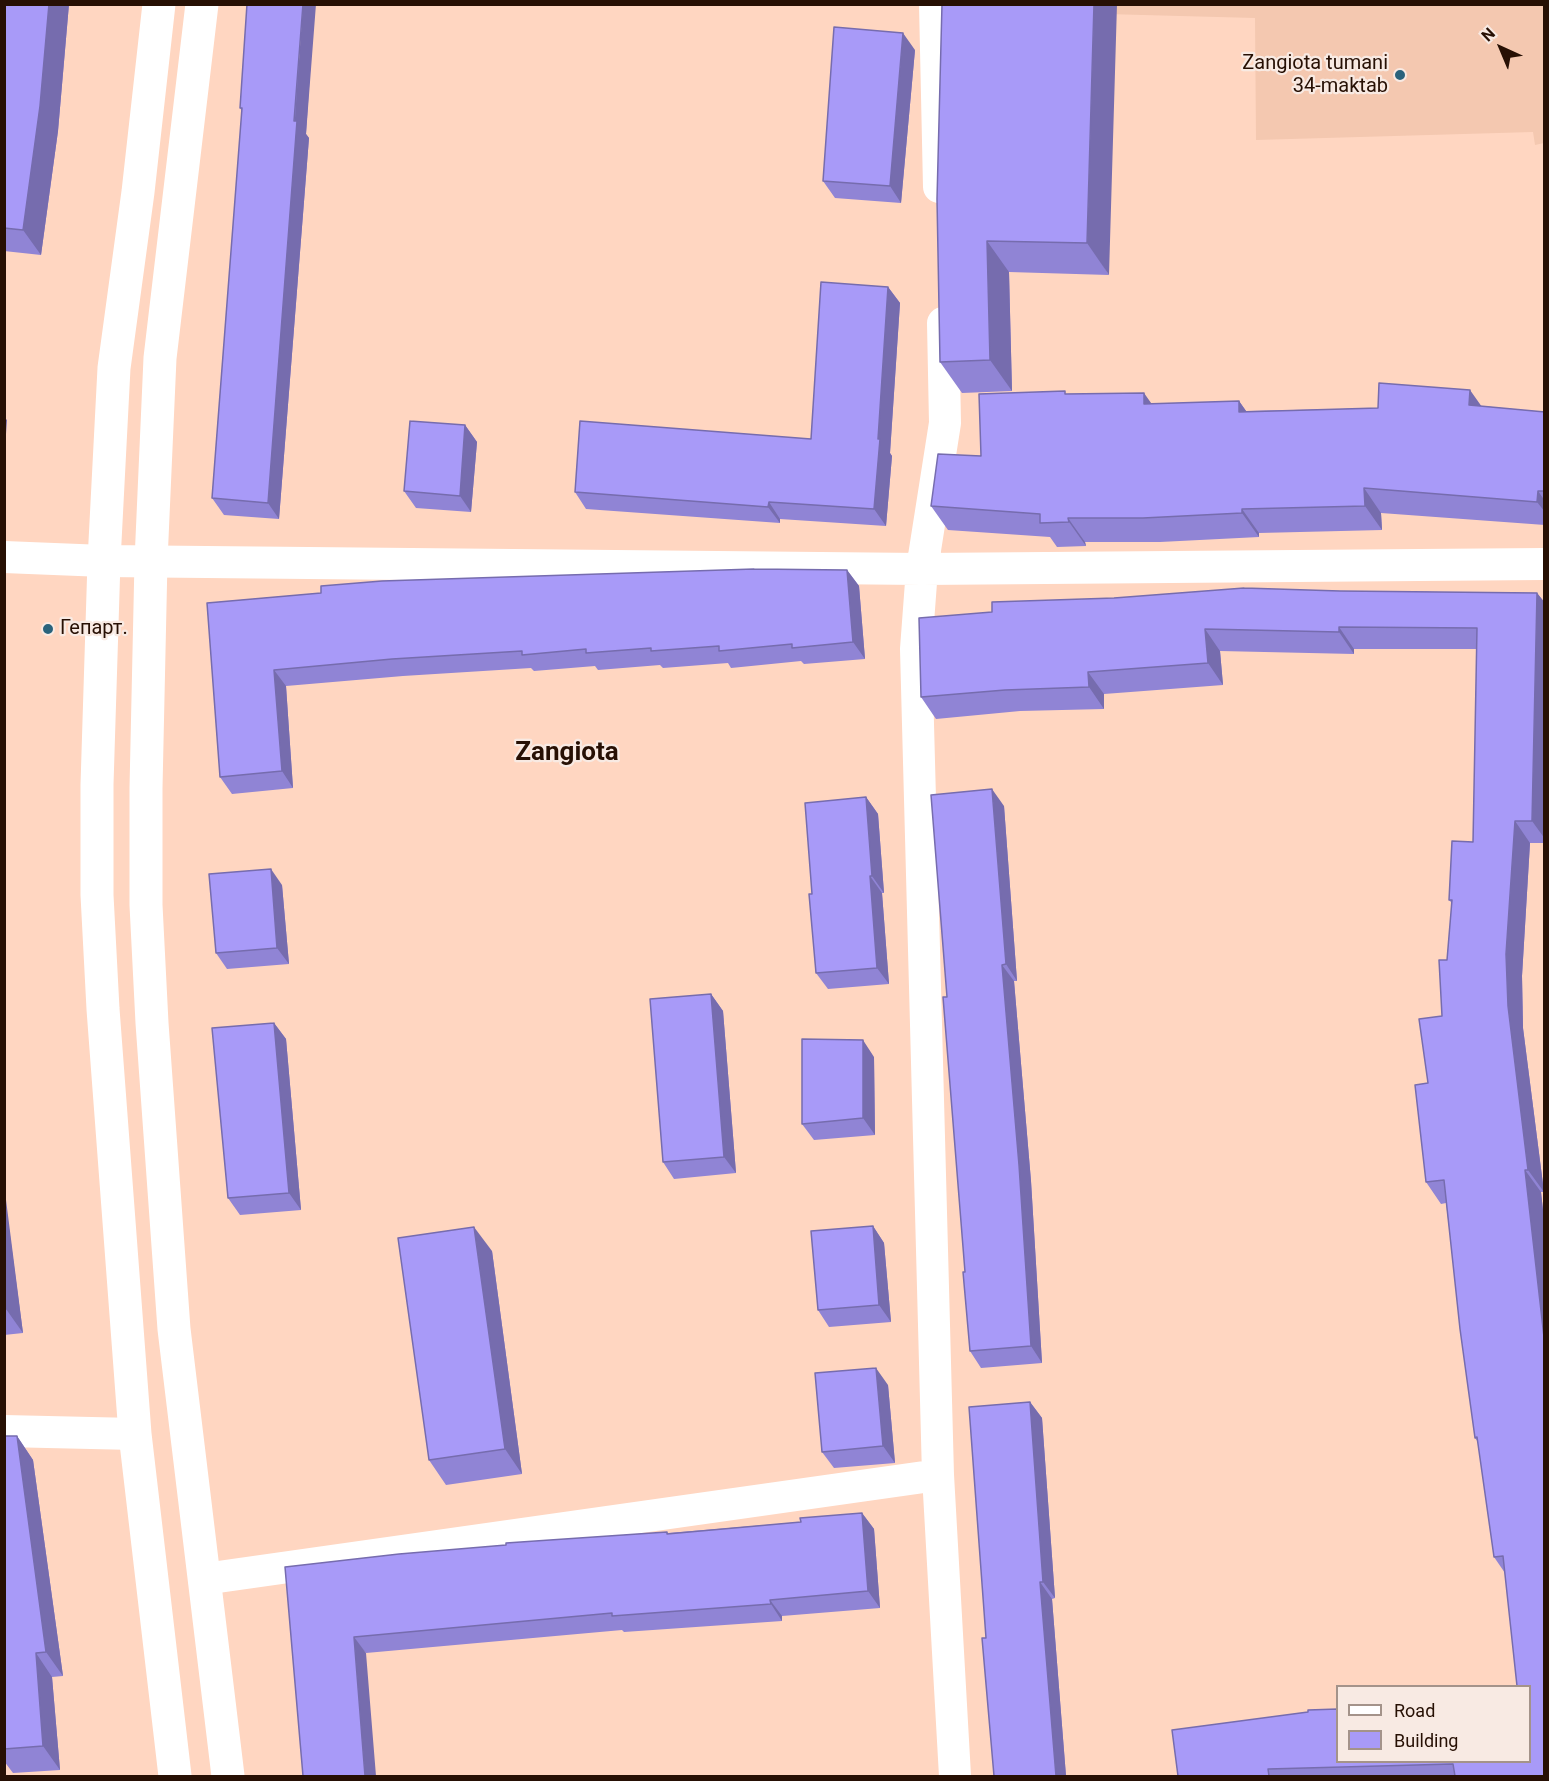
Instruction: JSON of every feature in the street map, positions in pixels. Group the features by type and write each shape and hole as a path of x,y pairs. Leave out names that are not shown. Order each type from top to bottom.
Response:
{"main road":[{"path":"159,4 138,192 114,368 104,561 97,785 97,895 103,1009 135,1434 174,1776"},
{"path":"202,4 160,358 152,561 146,905 174,1329 228,1776"}],"street":[{"path":"934,4 940,220"},
{"path":"942,291 945,423 922,569 916,649 938,1475 956,1776"},
{"path":"4,557 104,561 922,569 1545,564"},
{"path":"4,1431 135,1434"},
{"path":"204,1579 938,1475"}],"shaded area":[{"name":"Zangiota tumani 34-maktab","path":"957,4 1544,5 1544,143 1535,145 1533,132 1256,140 1255,18 957,10"}],"building":[{"path":"4,4 49,4 40,106 23,230 4,228"},
{"path":"247,4 303,4 294,121 297,121 268,503 212,498 242,108 240,108"},
{"path":"942,4 1094,4 1087,243 987,241 990,360 940,362 937,199"},
{"path":"834,27 903,33 890,186 823,181"},
{"path":"821,282 888,287 874,509 769,502 768,507 575,492 580,421 811,439"},
{"path":"1379,383 1470,390 1469,405 1545,412 1545,491 1538,491 1537,502 1364,488 1365,506 1242,509 1242,513 1143,518 1068,518 1069,522 1040,523 1040,514 931,506 938,454 981,456 979,394 1065,391 1065,394 1144,393 1144,404 1239,401 1239,412 1378,408"},
{"path":"410,421 465,425 460,496 404,491"},
{"path":"754,569 847,570 853,642 792,648 792,644 719,651 719,646 586,653 586,649 522,655 522,651 392,659 274,670 282,771 220,777 207,603 321,593 321,586 382,581"},
{"path":"1244,588 1537,593 1532,821 1515,821 1506,954 1508,1006 1528,1170 1525,1170 1545,1346 1545,1776 1455,1776 1453,1764 1268,1769 1269,1776 1178,1776 1172,1730 1308,1712 1308,1710 1336,1709 1336,1763 1531,1763 1531,1685 1517,1685 1503,1556 1494,1557 1477,1437 1475,1438 1460,1329 1444,1180 1426,1182 1415,1085 1428,1083 1419,1019 1442,1016 1439,960 1447,960 1452,900 1449,900 1452,841 1473,842 1477,628 1339,627 1339,632 1205,629 1208,663 1088,672 1089,687 1005,690 921,697 919,618 992,612 992,602 1114,598"},
{"path":"992,789 1006,964 1002,965 1031,1346 970,1351 943,997 947,997 931,795"},
{"path":"866,797 877,968 816,973 809,894 812,894 805,803"},
{"path":"271,869 277,948 216,953 209,874"},
{"path":"711,994 724,1157 663,1162 650,999"},
{"path":"274,1023 289,1193 228,1198 212,1028"},
{"path":"802,1039 863,1040 863,1118 802,1124"},
{"path":"873,1226 879,1305 818,1310 811,1231"},
{"path":"474,1227 505,1449 429,1460 398,1238"},
{"path":"876,1368 883,1446 822,1452 815,1373"},
{"path":"1030,1402 1043,1582 1040,1582 1056,1776 994,1776 982,1638 986,1638 969,1407"},
{"path":"4,1436 17,1436 46,1652 36,1653 43,1746 4,1749"},
{"path":"862,1513 868,1591 770,1600 771,1604 612,1616 612,1613 354,1637 365,1776 303,1776 285,1567 506,1545 506,1543 667,1532 667,1534 801,1522 800,1518"}],"place":[{"name":"Zangiota tumani 34-maktab","path":"1400,75"},
{"name":"Гепарт.","path":"48,629"}],"district":[{"name":"Zangiota","path":"567,753"}]}
